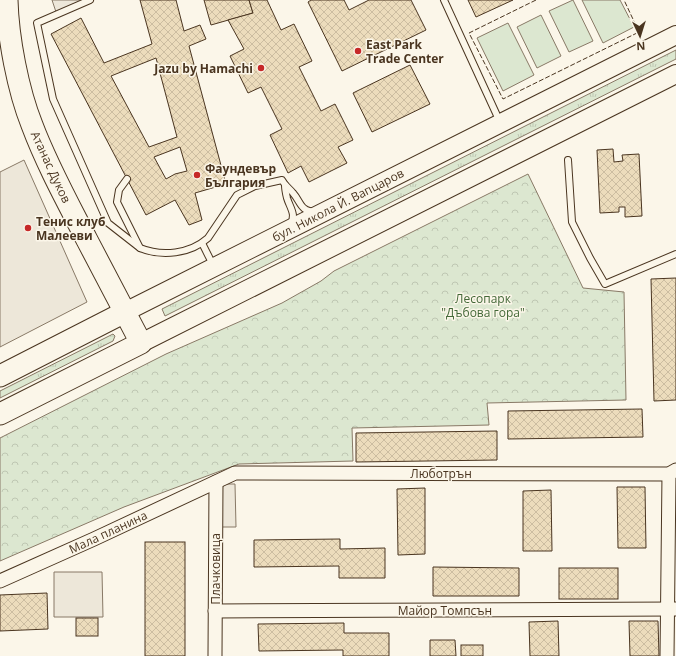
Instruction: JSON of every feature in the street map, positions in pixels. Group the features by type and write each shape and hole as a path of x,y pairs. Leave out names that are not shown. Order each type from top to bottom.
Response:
{"main road":[{"name":"Атанас Дуков","path":"7,0 8,19 14,53 25,106 31,124 52,172 141,343"},
{"name":"бул. Никола Й. Вапцаров","path":"0,376 676,35"},
{"path":"0,414 676,74"}],"street":[{"name":"Люботрън","path":"216,482 235,472 672,472"},
{"path":"667,656 672,609 672,472"},
{"name":"Мала планина","path":"0,581 216,482"},
{"name":"Плачковица","path":"215,656 216,482"},
{"name":"Майор Томпсън","path":"215,611 672,609"}],"lane":[{"path":"90,0 37,23 53,99 108,222 140,248 150,252 162,254 178,252 202,243 208,238 237,195 255,186 282,180 294,215 293,221 281,234"},
{"path":"444,0 501,124"},
{"path":"568,160 572,222 605,284 676,254"},
{"path":"127,179 119,190 118,202 140,248"},
{"path":"284,185 294,194 304,209 317,212 328,210"},
{"path":"202,243 214,267"}],"green space":[{"path":"573,0 593,41 569,52 549,11"},
{"path":"582,0 620,0 634,27 603,43"},
{"path":"541,15 561,56 537,68 517,27"},
{"path":"508,23 534,75 503,91 477,38"},
{"path":"676,50 676,59 165,316 162,309"},
{"name":"Лесопарк \"Дъбова гора\"","path":"528,174 583,288 624,292 626,400 487,403 489,425 352,428 353,461 239,464 124,507 0,561 0,438 166,354 282,303 321,281 334,271"},
{"path":"113,334 115,336 113,341 0,398 0,391"}],"shaded area":[{"path":"52,0 90,0 56,12"},
{"name":"Тенис клуб Малееви","path":"24,160 87,302 0,347 0,172"},
{"path":"217,484 235,484 236,527 217,527"},
{"path":"54,572 102,572 103,617 54,617"}],"building":[{"path":"140,0 176,0 184,31 200,25 206,39 189,46 226,184 195,193 202,220 189,225 175,200 146,215 51,34 81,18 104,63 152,44","holes":["156,58 177,137 149,147 111,76","180,147 187,171 175,174 166,179 154,157"]},
{"path":"204,0 249,0 253,13 211,25"},
{"path":"249,0 267,0 281,30 294,24 312,61 299,67 321,111 335,104 353,140 338,147 347,163 309,182 301,166 288,173 270,135 282,129 261,87 248,93 230,56 244,49 228,20 253,13"},
{"name":"East Park Trade Center","path":"311,0 344,0 349,10 369,0 411,0 426,30 342,71 308,2"},
{"path":"468,0 513,0 476,17"},
{"path":"410,65 430,104 372,132 353,93"},
{"path":"613,149 614,162 623,161 622,155 639,154 642,216 625,217 625,207 619,207 619,212 600,213 597,150"},
{"path":"676,278 676,400 654,401 651,279"},
{"path":"642,409 643,437 508,439 508,411"},
{"path":"497,431 497,460 356,462 356,433"},
{"path":"617,487 645,487 646,548 618,548"},
{"path":"425,488 425,554 398,555 397,489"},
{"path":"551,490 552,551 523,551 523,491"},
{"path":"340,539 340,549 385,548 385,578 339,578 339,566 254,567 254,540"},
{"path":"145,542 185,542 185,656 145,656"},
{"path":"433,567 519,568 519,596 433,596"},
{"path":"559,568 618,568 618,599 559,599"},
{"path":"47,593 48,629 0,631 0,595"},
{"path":"76,618 98,618 98,636 76,636"},
{"path":"558,621 559,656 530,656 529,622"},
{"path":"629,621 658,621 659,656 630,656"},
{"path":"344,623 344,633 389,633 389,656 343,656 343,650 259,651 258,624"},
{"path":"430,640 455,640 456,656 430,656"},
{"path":"461,645 483,645 483,656 461,656"}],"fence":[{"path":"536,0 469,33 503,99 639,32 624,0"}],"place":[{"name":"East Park Trade Center","path":"358,51"},
{"name":"Jazu by Hamachi","path":"261,68"},
{"name":"Фаундевър България","path":"197,175"},
{"name":"Тенис клуб Малееви","path":"28,228"}]}
